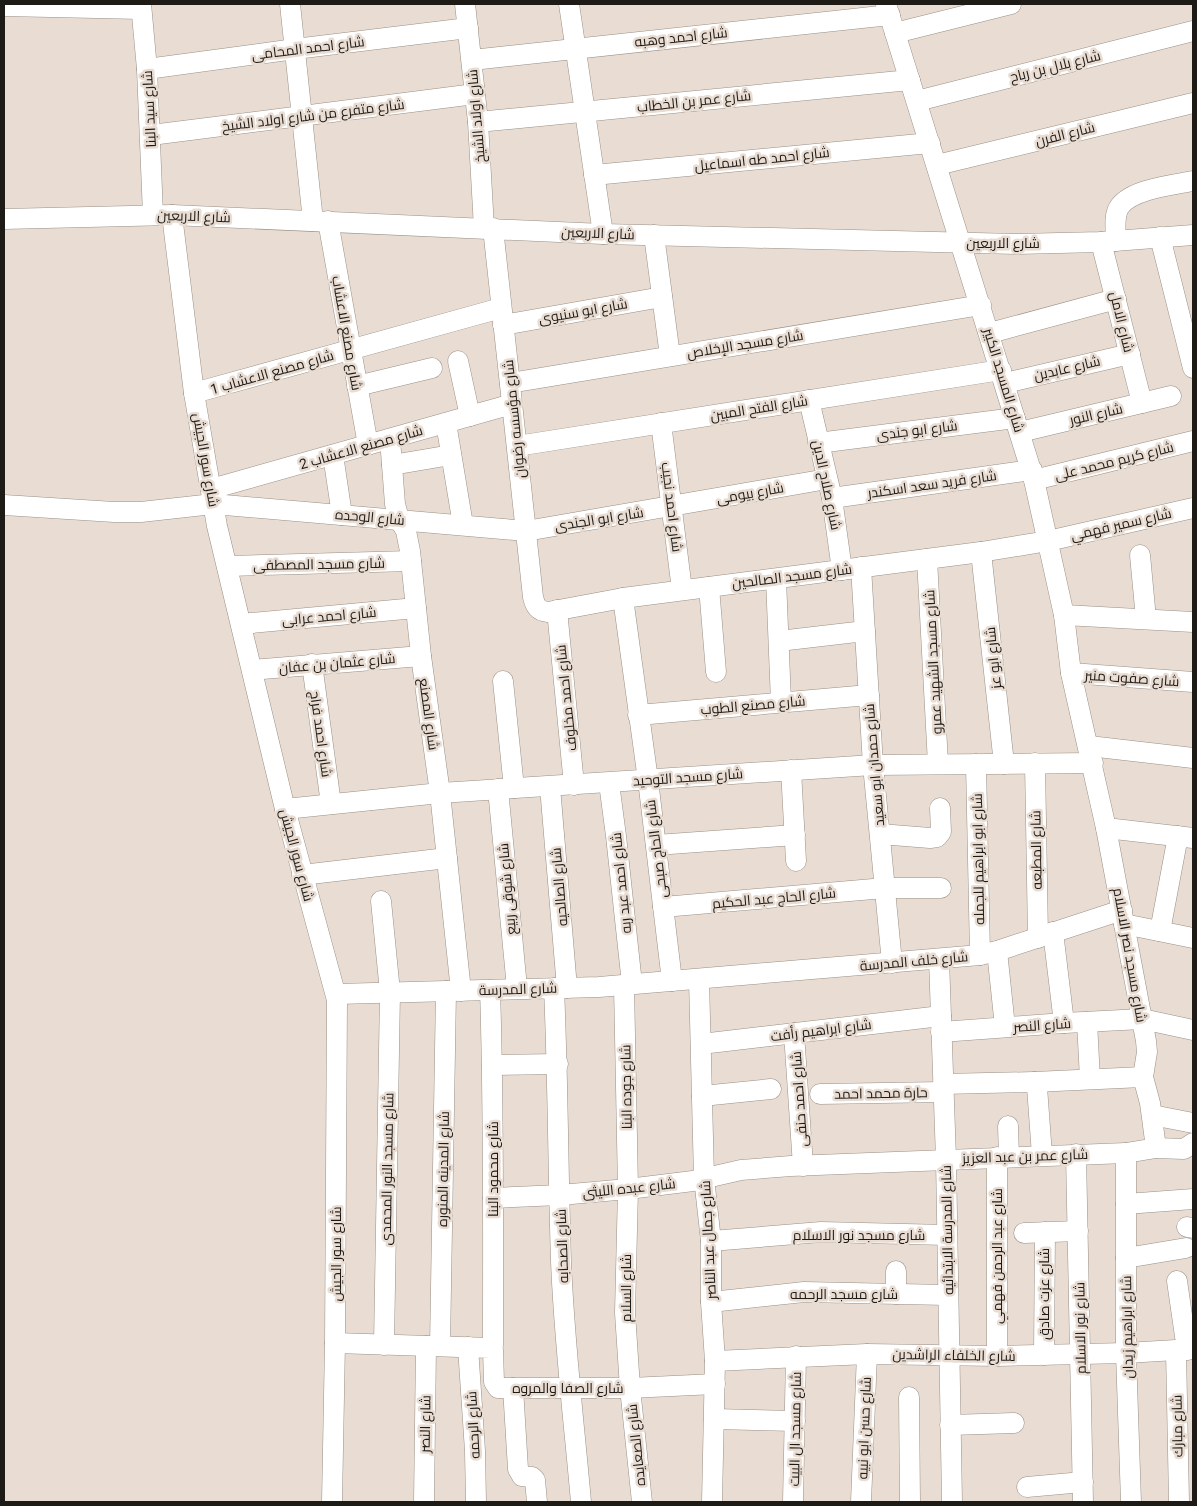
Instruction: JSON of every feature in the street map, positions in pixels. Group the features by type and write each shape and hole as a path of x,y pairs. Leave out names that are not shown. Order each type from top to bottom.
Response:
{"street":[{"name":"شارع مصنع الاعشاب","path":"290,4 302,117 320,221 350,350 368,445"},
{"name":"شارع اولاد الشيخ","path":"465,4 488,228"},
{"path":"568,4 603,234"},
{"name":"شارع احمد وهبه","path":"472,60 1011,4"},
{"path":"4,6 141,6"},
{"name":"شارع سيد البنا","path":"141,6 151,135 162,215"},
{"name":"شارع المسجد الكبير","path":"890,17 1033,475 1064,615 1071,673 1091,754"},
{"name":"شارع احمد المحامى","path":"147,70 295,49 468,28"},
{"name":"شارع بلال بن رباح","path":"917,101 1193,31"},
{"name":"شارع عمر بن الخطاب","path":"478,122 910,80"},
{"name":"شارع متفرع من شارع اولاد الشيخ","path":"151,135 475,94"},
{"name":"شارع الفرن","path":"937,165 1193,103"},
{"name":"شارع احمد طه اسماعيل","path":"594,175 930,142"},
{"name":"شارع الامل","path":"1142,403 1116,299 1109,242 1119,207 1129,199 1140,193 1193,180"},
{"name":"شارع الاربعين","path":"4,218 162,215 603,234 1017,244 1109,242 1193,235"},
{"name":"شارع سور الجيش","path":"162,215 212,497 227,566 285,809 337,994 332,1502"},
{"name":"شارع مؤسسه رضوان","path":"488,228 502,317 534,604 547,610"},
{"path":"654,235 670,356"},
{"path":"1160,238 1193,368"},
{"name":"شارع ابو سنيوى","path":"350,350 502,317 662,297"},
{"path":"990,334 1116,299"},
{"name":"شارع مسجد الإخلاص","path":"510,383 981,305"},
{"name":"شارع مصنع الاعشاب 1","path":"194,394 350,350"},
{"name":"شارع عابدين","path":"1003,376 1130,354"},
{"path":"458,361 470,416"},
{"path":"357,386 432,368"},
{"name":"شارع الفتح المبين","path":"517,446 809,400 1003,376"},
{"name":"شارع النور","path":"1018,425 1171,396"},
{"name":"شارع صلاح الدين","path":"809,400 818,443 852,569"},
{"name":"شارع مصنع الاعشاب 2","path":"212,497 333,455 512,404"},
{"path":"446,423 463,525"},
{"name":"شارع احمد نجيب","path":"661,423 682,590"},
{"name":"شارع ابو جندى","path":"818,443 1018,425"},
{"name":"شارع المصنع","path":"390,439 395,504 399,519 406,531 411,561 421,656 440,793 447,858 453,991"},
{"name":"شارع كريم محمد على","path":"1033,475 1193,441"},
{"path":"333,455 342,515"},
{"path":"392,465 451,455"},
{"name":"شارع فريد سعد اسكندر","path":"830,488 1033,475"},
{"name":"شارع بيومى","path":"672,506 830,488"},
{"path":"4,506 142,512 212,497"},
{"name":"شارع الوحده","path":"212,497 342,515 526,531"},
{"name":"شارع ابو الجندى","path":"526,531 672,506"},
{"name":"شارع سمير فهمي","path":"1048,541 1193,508"},
{"name":"شارع مسجد الصالحين","path":"547,610 622,598 981,552 1048,541"},
{"name":"شارع ابو عز","path":"981,552 1004,764"},
{"path":"1140,555 1146,619"},
{"name":"شارع مسجد الشهيد عمرو","path":"927,559 938,764"},
{"name":"شارع مسجد المصطفى","path":"227,566 411,561"},
{"name":"شارع حمدان ابو سعيد","path":"852,569 865,631 873,765 892,963"},
{"path":"776,579 780,702"},
{"path":"709,587 716,672"},
{"name":"شارع الحاج صبحى","path":"622,598 648,780 672,981"},
{"name":"شارع احمد عرابى","path":"241,624 416,608"},
{"name":"شارع احمد مخلوف","path":"547,610 574,785"},
{"path":"1064,615 1193,622"},
{"path":"779,641 865,631"},
{"name":"شارع عثمان بن عفان","path":"252,670 421,656"},
{"name":"شارع احمد فراج","path":"312,664 331,804"},
{"name":"شارع صفوت منير","path":"1071,673 1193,682"},
{"name":"شارع شوقى ربيع","path":"503,681 506,789 517,988"},
{"name":"شارع مصنع الطوب","path":"638,715 869,694"},
{"name":"شارع مسجد التوحيد","path":"285,809 440,793 873,765 1035,763 1091,754 1193,758"},
{"name":"شارع مسجد نصر الاسلام","path":"1091,754 1142,1020 1147,1052 1143,1077 1152,1115 1156,1148"},
{"name":"شارع المطبعه","path":"1035,763 1046,935 1064,1023"},
{"name":"شارع ابو ابراهيم للجمله","path":"976,764 988,953 1004,1028"},
{"path":"791,770 796,860"},
{"name":"شارع احمد عبد ربه","path":"609,783 616,836 628,984"},
{"name":"شارع الصالحيه","path":"550,787 560,988"},
{"path":"880,834 937,837 941,832 940,808"},
{"path":"1106,828 1186,837 1160,931"},
{"path":"656,845 794,835"},
{"path":"302,875 447,858"},
{"name":"شارع الحاج عبد الحكيم","path":"663,907 885,888 941,888"},
{"name":"شارع مسجد النور المحمدى","path":"381,901 390,992 384,1345"},
{"path":"1123,917 1160,931 1193,938"},
{"name":"شارع خلف المدرسة","path":"699,979 939,959 988,953 1046,935 1123,917"},
{"name":"شارع المدرسة الابتدائيه","path":"939,959 946,1159 952,1502"},
{"name":"شارع المدرسة","path":"337,994 560,988 699,979"},
{"name":"شارع جمال عبد الناصر","path":"699,979 704,1178 711,1241 711,1302 715,1361 712,1502"},
{"name":"شارع جوده البنا","path":"628,984 628,1188"},
{"name":"شارع الصحابه","path":"560,988 558,1064 561,1263 581,1502"},
{"name":"شارع محمود البنا","path":"490,990 493,1198 493,1345 491,1348"},
{"name":"شارع المدينه المنوره","path":"433,1346 453,991"},
{"name":"شارع النصر","path":"941,1024 1004,1028 1064,1023 1142,1020 1193,1030"},
{"path":"1087,1022 1090,1079"},
{"name":"شارع ابراهيم رأفت","path":"701,1044 794,1033 941,1024"},
{"name":"شارع احمد حنفى","path":"794,1033 803,1166"},
{"path":"492,1066 558,1064"},
{"name":"حارة محمد احمد","path":"820,1094 1143,1077"},
{"path":"1034,1082 1037,1087 1042,1155"},
{"path":"702,1096 771,1089"},
{"path":"1152,1115 1193,1123"},
{"name":"شارع عبد الرحمن فهمي","path":"997,1356 1003,1157 1008,1126"},
{"name":"شارع عمر بن عبد العزيز","path":"704,1178 741,1170 803,1166 1126,1153 1156,1148 1184,1149 1190,1147 1193,1142"},
{"name":"شارع ابراهيم زيدان","path":"1126,1153 1126,1353 1131,1502"},
{"name":"شارع نور الاسلام","path":"1076,1154 1083,1492"},
{"name":"شارع عبده الليثى","path":"493,1198 560,1195 704,1178"},
{"name":"شارع السلام","path":"628,1188 625,1313 630,1388"},
{"path":"1126,1204 1193,1200"},
{"name":"شارع عزت صادق","path":"1024,1233 1078,1231"},
{"name":"شارع مسجد نور الاسلام","path":"711,1241 821,1232 947,1235"},
{"name":"شارع عزت صادق","path":"1044,1355 1045,1232"},
{"path":"1126,1258 1186,1248"},
{"path":"896,1271 896,1294"},
{"name":"شارع مبارك","path":"1177,1281 1185,1350 1186,1474 1179,1502"},
{"name":"شارع مسجد الرحمه","path":"711,1302 804,1292 947,1294"},
{"path":"335,1343 491,1348"},
{"name":"شارع النصر","path":"424,1502 433,1346"},
{"name":"شارع الرحمه","path":"468,1347 476,1502"},
{"name":"شارع الصفا والمروه","path":"491,1348 493,1350 495,1385 498,1388 630,1388 715,1384"},
{"name":"شارع الخلفاء الراشدين","path":"715,1361 867,1354 997,1356 1185,1350"},
{"name":"شارع حسن ابو نبيه","path":"861,1502 867,1354"},
{"name":"شارع مسجد ال البيت","path":"793,1502 796,1356"},
{"path":"513,1388 518,1469 522,1476 532,1477 534,1480 537,1502"},
{"name":"شارع الصعايده","path":"630,1388 642,1502"},
{"path":"909,1397 910,1502"},
{"path":"714,1418 795,1421"},
{"path":"950,1424 1014,1423"},
{"path":"1026,1487 1083,1492"}]}
